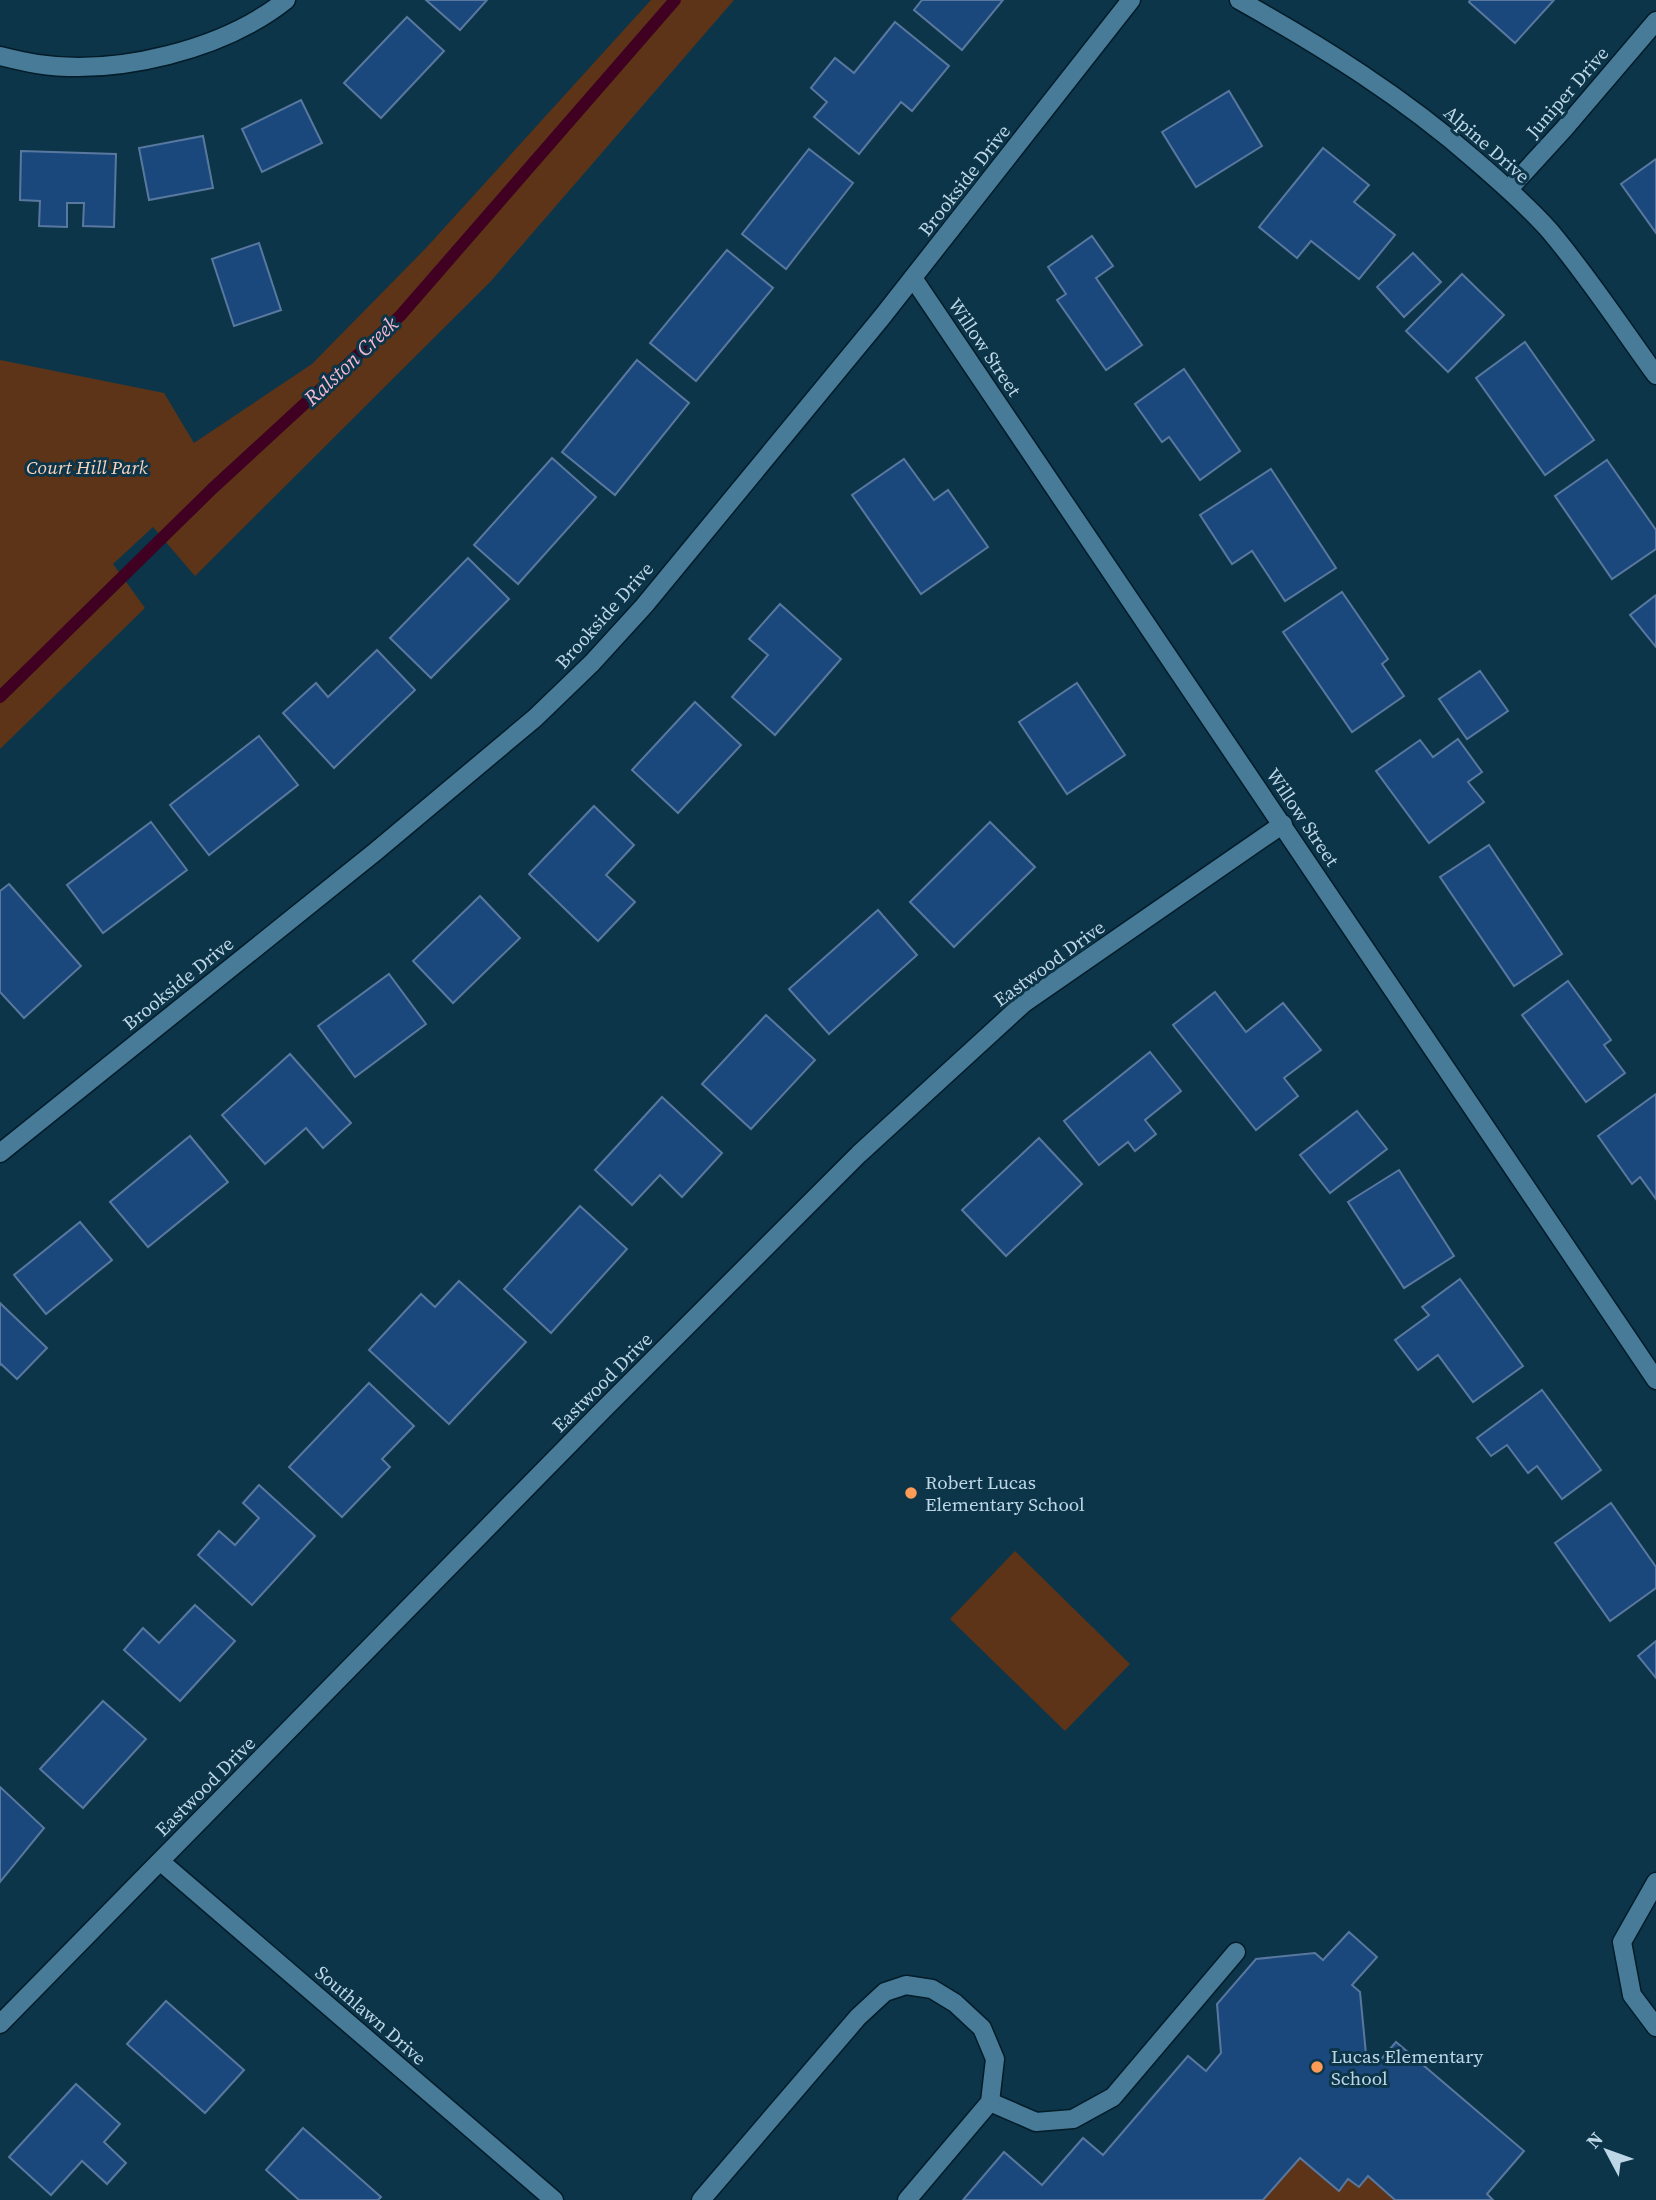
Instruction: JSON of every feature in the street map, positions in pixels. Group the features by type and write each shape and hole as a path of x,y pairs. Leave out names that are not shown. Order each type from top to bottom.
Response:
{"street":[{"path":"0,56 39,65 100,66 161,58 220,38 286,0"},
{"name":"Brookside Drive","path":"0,1153 375,852 535,718 573,681 644,606 914,278 1131,0"},
{"name":"Alpine Drive","path":"1240,0 1307,38 1390,92 1509,190 1548,230 1583,274 1656,375"},
{"name":"Juniper Drive","path":"1509,190 1656,21"},
{"name":"Willow Street","path":"914,278 1656,1380"},
{"name":"Eastwood Drive","path":"0,2024 604,1409 859,1154 1024,1003 1283,824"},
{"name":"Southlawn Drive","path":"161,1862 554,2200"},
{"path":"1656,1882 1622,1942 1632,1995 1656,2027"},
{"path":"990,2102 1036,2122 1073,2119 1113,2097 1236,1952"},
{"path":"701,2200 859,2017 885,1992 906,1985 932,1989 955,2004 982,2028 995,2059 990,2102 907,2200"}],"green space":[{"name":"Court Hill Park","path":"651,0 734,0 491,281 195,576 153,527 113,564 145,608 0,749 0,360 164,393 194,443 312,364 426,248"},
{"path":"1015,1551 1130,1664 1065,1731 950,1619"},
{"path":"1300,2158 1338,2191 1348,2179 1359,2187 1368,2176 1395,2200 1263,2200"}],"building":[{"path":"426,0 487,0 460,30"},
{"path":"922,0 1003,0 962,50 914,10"},
{"path":"1554,0 1515,43 1469,2"},
{"path":"407,17 444,51 381,118 344,83"},
{"path":"895,22 949,66 912,111 901,102 859,154 814,117 827,102 811,88 835,58 854,73"},
{"path":"1229,91 1262,146 1196,187 1162,132"},
{"path":"301,100 322,143 262,172 242,129"},
{"path":"203,136 213,188 149,200 139,148"},
{"path":"1323,148 1369,185 1354,202 1395,235 1359,279 1311,241 1297,258 1259,227"},
{"path":"809,149 853,183 786,269 742,234"},
{"path":"21,151 116,154 114,227 83,226 84,203 67,203 67,227 39,226 40,201 20,200"},
{"path":"1656,159 1656,233 1621,184"},
{"path":"1092,236 1113,266 1096,278 1142,345 1106,370 1057,300 1066,294 1048,267"},
{"path":"259,243 281,310 234,326 212,259"},
{"path":"727,250 773,288 696,381 650,343"},
{"path":"1413,253 1441,282 1404,317 1377,287"},
{"path":"1462,274 1504,315 1448,372 1406,331"},
{"path":"1525,342 1594,440 1545,475 1476,378"},
{"path":"637,360 689,403 615,495 562,452"},
{"path":"1184,369 1240,451 1200,480 1169,437 1162,442 1135,404"},
{"path":"552,458 596,497 518,584 474,545"},
{"path":"904,459 934,500 948,490 988,547 921,594 852,495"},
{"path":"1607,460 1656,530 1656,549 1612,579 1555,496"},
{"path":"1271,469 1336,568 1285,601 1252,551 1232,564 1200,515"},
{"path":"468,558 509,599 431,678 390,638"},
{"path":"1342,592 1388,659 1382,664 1404,696 1352,732 1283,632"},
{"path":"1656,595 1656,647 1630,615"},
{"path":"780,604 841,659 775,735 732,697 768,655 749,639"},
{"path":"377,650 415,690 334,768 283,713 316,683 328,697"},
{"path":"1480,671 1508,711 1467,739 1439,699"},
{"path":"1077,683 1125,755 1067,794 1019,722"},
{"path":"695,702 741,745 678,813 632,770"},
{"path":"259,736 298,785 209,855 170,805"},
{"path":"1458,739 1482,772 1468,782 1484,802 1429,843 1376,771 1420,740 1433,757"},
{"path":"594,806 634,845 606,875 635,902 598,941 529,874"},
{"path":"151,822 187,870 103,933 67,885"},
{"path":"990,822 1035,867 954,947 910,902"},
{"path":"1489,845 1562,954 1514,986 1440,877"},
{"path":"9,884 81,966 24,1018 0,992 0,891"},
{"path":"480,896 520,938 453,1003 413,961"},
{"path":"878,910 917,955 829,1034 789,989"},
{"path":"389,974 426,1024 355,1077 318,1026"},
{"path":"1568,981 1611,1040 1604,1045 1625,1073 1586,1102 1522,1015"},
{"path":"1215,992 1246,1032 1283,1003 1321,1050 1284,1078 1298,1096 1256,1130 1173,1025"},
{"path":"766,1015 815,1060 751,1129 702,1084"},
{"path":"1150,1052 1181,1091 1145,1120 1156,1134 1135,1151 1128,1142 1099,1165 1064,1121"},
{"path":"290,1054 351,1123 323,1148 306,1128 265,1164 222,1115"},
{"path":"1656,1094 1656,1199 1640,1177 1632,1184 1598,1136"},
{"path":"662,1097 722,1153 682,1197 660,1175 632,1205 595,1170"},
{"path":"1357,1111 1387,1149 1330,1193 1300,1155"},
{"path":"190,1136 228,1182 148,1247 110,1202"},
{"path":"1039,1138 1082,1184 1006,1256 962,1210"},
{"path":"1399,1170 1454,1256 1404,1288 1348,1202"},
{"path":"580,1206 627,1249 551,1333 504,1289"},
{"path":"80,1222 112,1260 46,1314 14,1275"},
{"path":"1460,1279 1523,1366 1473,1402 1438,1355 1418,1370 1395,1340 1429,1315 1422,1307"},
{"path":"459,1281 526,1342 449,1424 369,1350 421,1294 435,1307"},
{"path":"0,1303 47,1348 17,1379 0,1365"},
{"path":"369,1383 414,1426 382,1459 390,1467 342,1517 289,1467"},
{"path":"1542,1390 1601,1470 1562,1499 1537,1466 1528,1473 1507,1445 1491,1456 1477,1438"},
{"path":"259,1485 315,1536 252,1605 198,1555 219,1531 235,1545 259,1518 243,1503"},
{"path":"1611,1503 1656,1567 1656,1588 1610,1621 1555,1543"},
{"path":"195,1605 235,1641 180,1701 124,1650 143,1628 159,1643"},
{"path":"1656,1641 1656,1678 1638,1656"},
{"path":"103,1701 146,1739 83,1808 40,1769"},
{"path":"0,1787 44,1828 0,1882"},
{"name":"Lucas Elementary School","path":"1349,1932 1377,1957 1352,1985 1360,1992 1366,2054 1377,2064 1396,2042 1524,2151 1487,2194 1493,2200 1395,2200 1368,2176 1359,2187 1348,2179 1339,2191 1300,2158 1263,2200 963,2200 1004,2152 1042,2185 1083,2138 1103,2155 1188,2056 1206,2071 1221,2053 1217,2004 1256,1959 1315,1953 1323,1960"},
{"path":"166,2001 244,2070 205,2113 127,2044"},
{"path":"76,2084 120,2124 104,2142 126,2163 107,2184 82,2161 51,2195 9,2157"},
{"path":"303,2128 381,2197 378,2200 299,2200 266,2170"}],"waterway":[{"name":"Ralston Creek","path":"0,697 212,489 400,316 675,0"}],"place":[{"name":"Robert Lucas Elementary School","path":"911,1493"},
{"name":"Lucas Elementary School","path":"1317,2067"}]}
